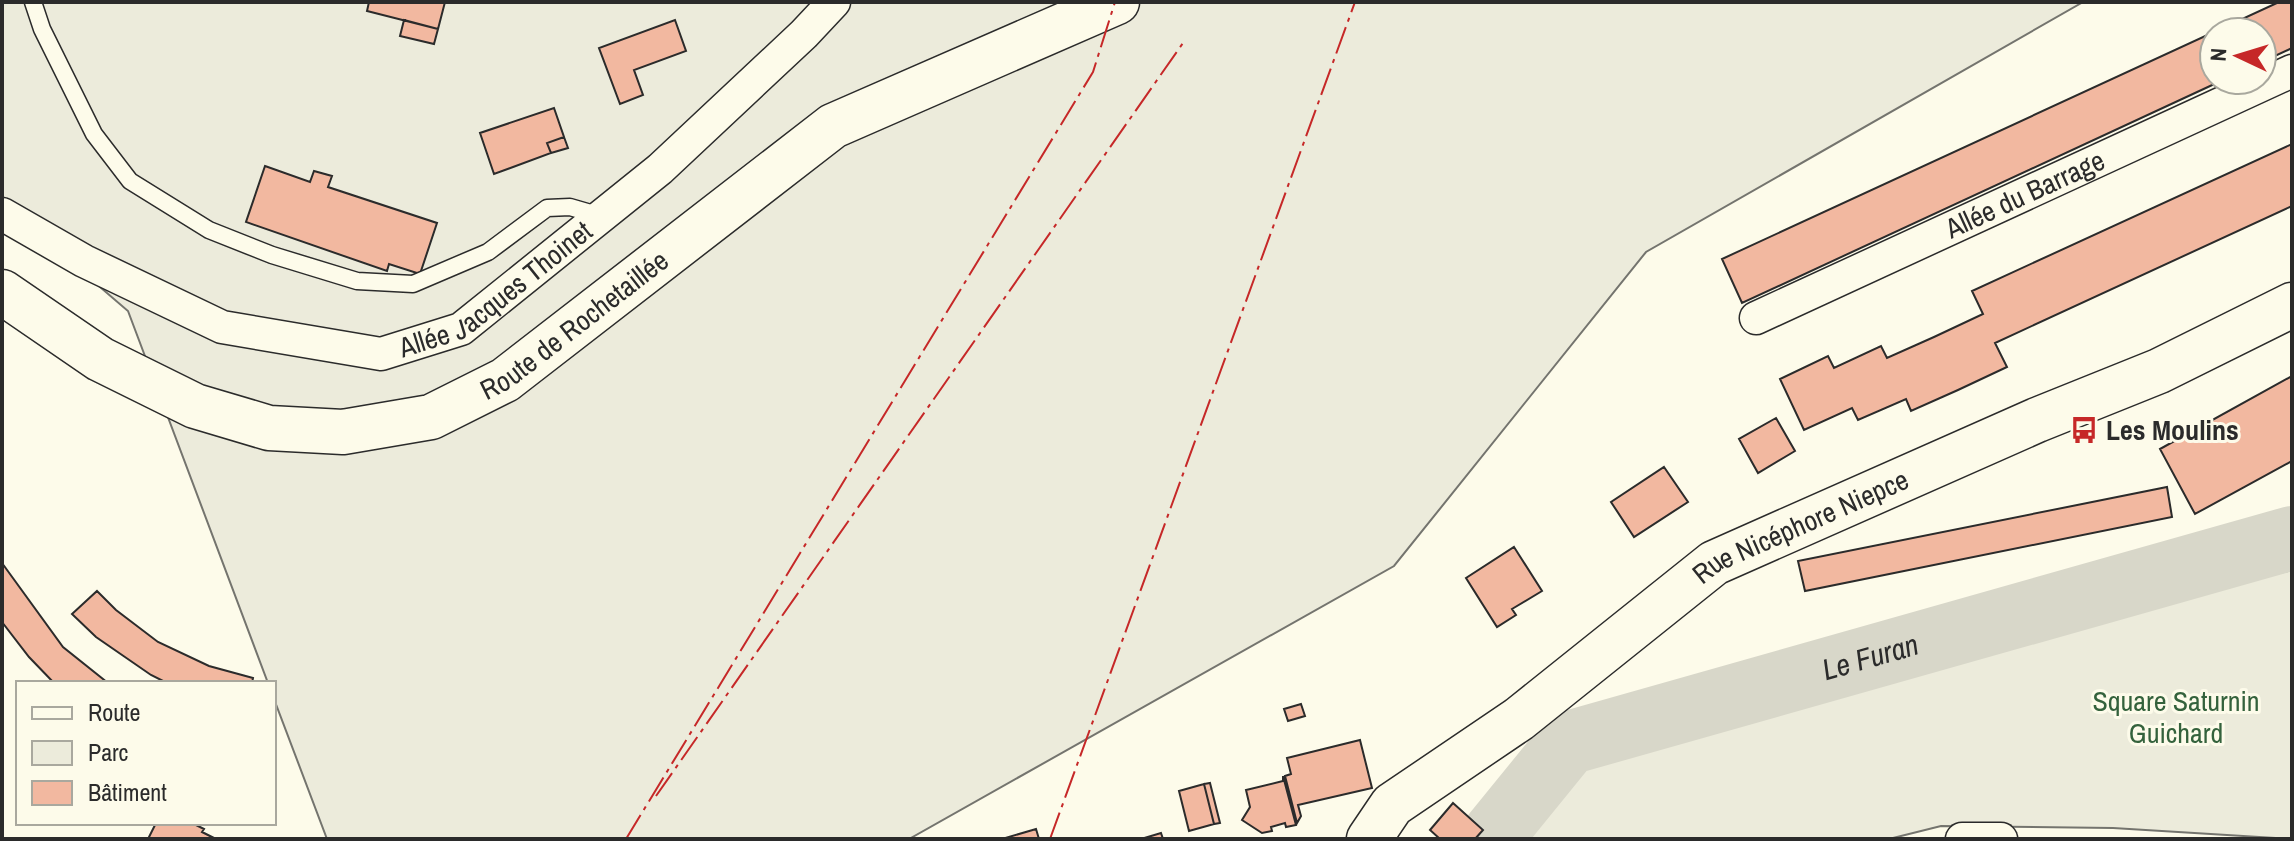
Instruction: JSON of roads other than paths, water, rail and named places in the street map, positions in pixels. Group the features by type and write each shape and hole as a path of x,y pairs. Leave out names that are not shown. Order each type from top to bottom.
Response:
{"main road":[{"name":"Route de Rochetaillée","path":"2,292 100,359 195,406 269,428 343,432 431,417 505,380 833,126 1117,2"},
{"name":"Rue Nicéphore Niepce","path":"1369,839 1392,805 1519,719 1714,563 2037,420 2159,371 2292,305"}],"street":[{"name":"Allée Jacques Thoinet","path":"2,214 84,261 222,327 381,354 461,329 660,169 834,2"},
{"name":"Allée du Barrage","path":"1756,318 2292,71"},
{"path":"1962,839 2001,839"}],"lane":[{"path":"33,2 42,29 94,134 130,181 209,230 272,255 357,281 413,284 488,252 547,208 570,207 601,216"}],"waterway":[{"name":"Le Furan","path":"1490,839 1568,743 2292,538"}],"place":[{"name":"Les Moulins","path":"2084,430"}],"park label":[{"name":"Square Saturnin Guichard","path":"2176,717"}]}
